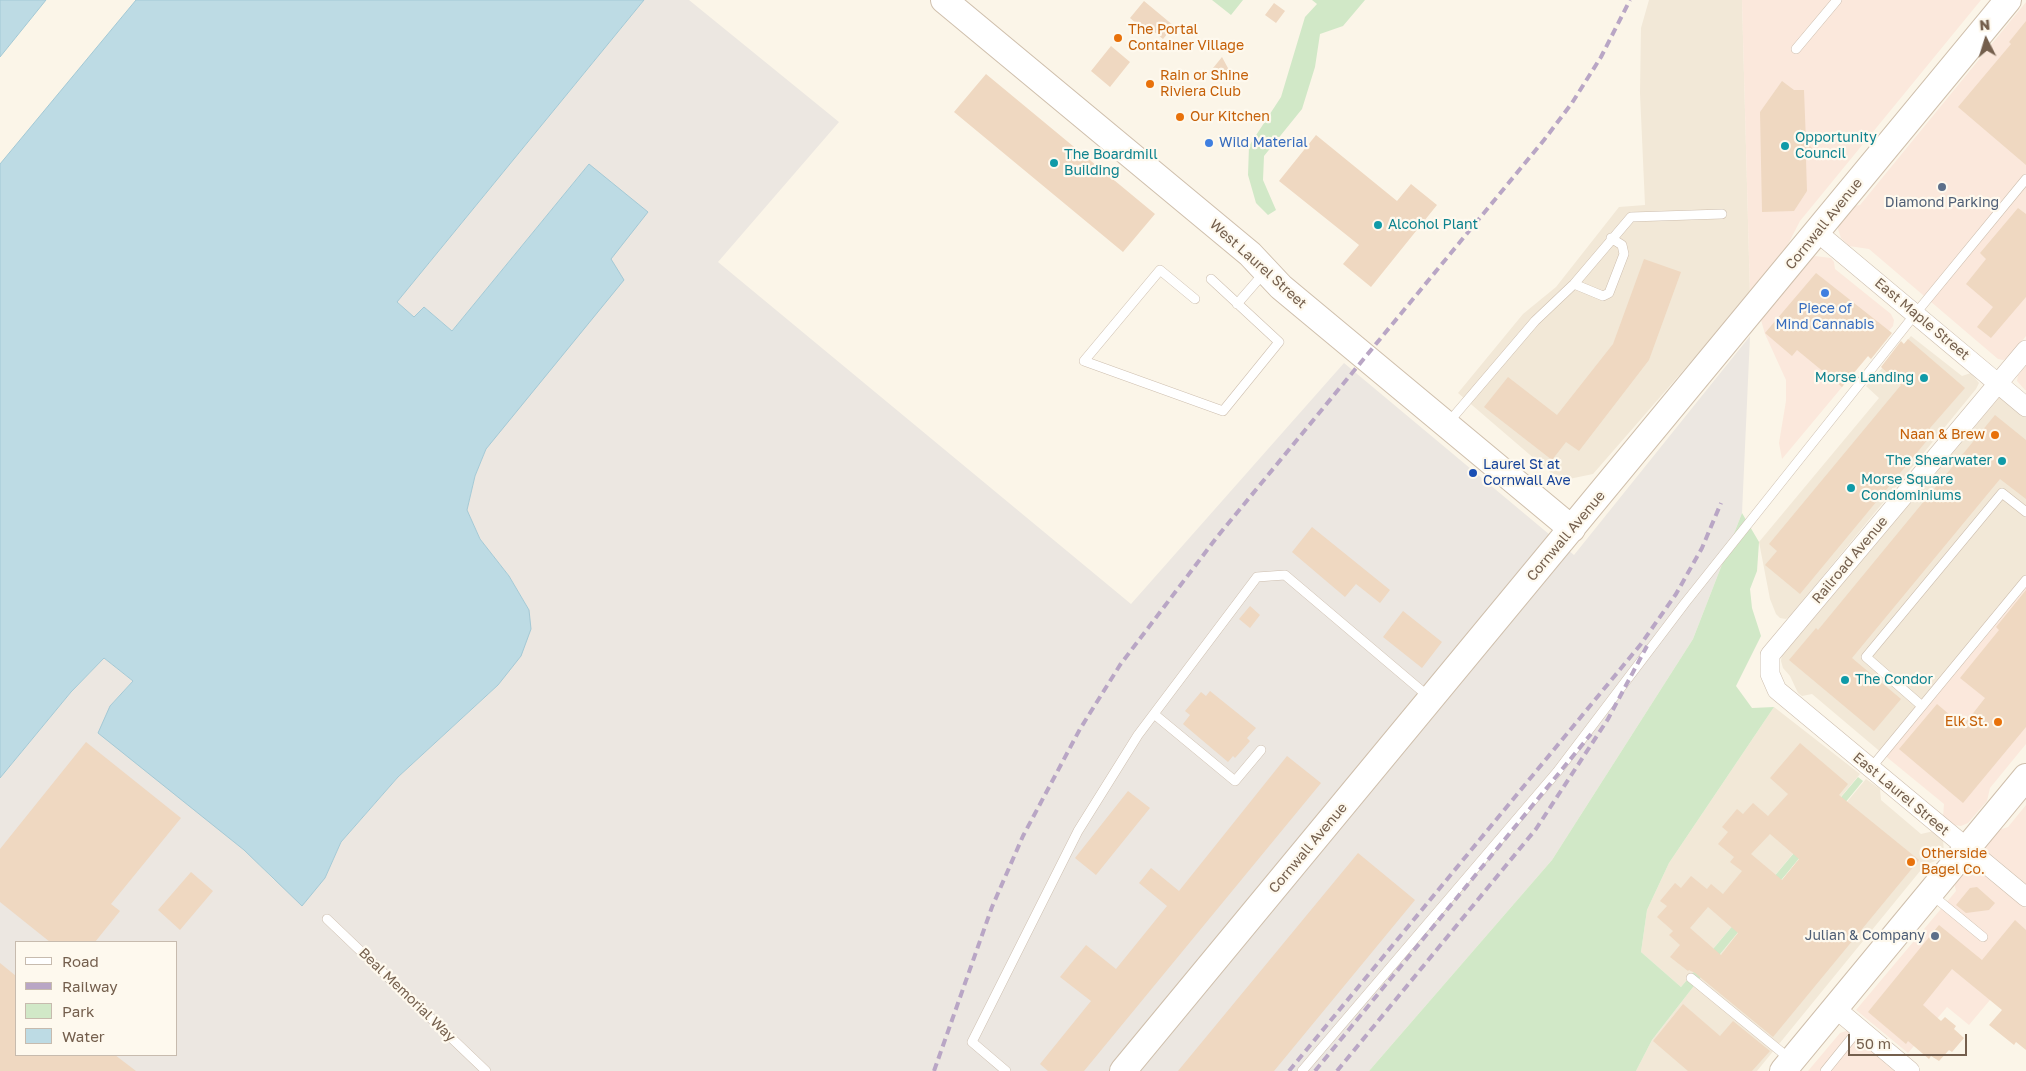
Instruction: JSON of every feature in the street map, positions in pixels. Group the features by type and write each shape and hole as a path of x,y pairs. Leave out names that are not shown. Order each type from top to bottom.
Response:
{"street":[{"name":"West Laurel Street","path":"944,0 1250,254 1281,287 1572,529"},
{"name":"Cornwall Avenue","path":"1123,1071 2008,0"},
{"name":"East Maple Street","path":"1817,232 2026,407"},
{"name":"Railroad Avenue","path":"1777,690 1770,674 1770,655 2026,350"},
{"name":"East Laurel Street","path":"1777,690 2026,897"},
{"path":"1787,1066 2026,776"},
{"path":"1835,1008 1910,1071"}],"lane":[{"path":"1796,49 1837,0"},
{"path":"1302,1071 1558,772 1685,603 1916,313 2026,179"},
{"path":"1446,425 1535,321 1574,284 1611,238 1631,217 1722,214"},
{"path":"1574,284 1603,296 1609,293 1624,254 1622,245 1611,238"},
{"path":"1195,299 1160,270 1084,361 1223,411 1279,342 1211,279"},
{"path":"1237,304 1266,271"},
{"path":"1922,706 1866,657 2002,493 2026,512"},
{"path":"1006,1071 972,1042 1078,830 1154,714 1256,577 1285,575 1431,699"},
{"path":"1871,768 2026,580"},
{"path":"1154,714 1235,781 1261,750"},
{"path":"1929,894 1983,936"},
{"name":"Beal Memorial Way","path":"327,919 486,1071"},
{"path":"1691,978 1787,1066"},
{"path":"1825,1071 1859,1029"}],"shaded area":[{"path":"644,0 689,0 839,122 718,262 1131,604 1344,363 1574,555 1750,336 1742,513 1693,639 1552,860 1369,1071 0,1071 0,778 71,692 104,658 133,681 110,706 274,880 325,878 341,842 398,777 498,685 529,610 509,576 480,539 467,510 475,476 486,449 611,259 589,164 452,331 424,307 414,317 397,302"},
{"path":"1649,0 1742,0 1750,294 1593,474 1569,479 1551,473 1458,393 1523,314 1556,287 1619,207 1645,205 1640,93 1641,28"},
{"path":"1742,0 1981,0 1800,221 1781,258 1750,294"},
{"path":"2026,2 2026,336 2008,358 2003,360 1998,359 1869,249 1849,246 1841,238 1838,229 1839,219 1848,207 1860,205"},
{"path":"1815,256 1831,258 1835,269 1891,314 1894,320 1893,326 1782,459 1779,443 1786,401 1786,380 1765,334 1761,320 1801,262"},
{"path":"1911,336 1962,376 1971,373 1979,383 1791,615 1786,619 1780,618 1776,614 1770,599 1759,542 1879,398 1866,386"},
{"path":"2026,365 2025,390 2017,381 2018,375"},
{"path":"1997,396 2004,397 2026,416 2026,580 1883,754 1812,694 1802,696 1798,693 1790,676 1783,668 1782,654"},
{"path":"2026,580 2026,744 1990,788 1987,801 1968,823 1961,826 1953,825 1943,817 1944,804 1883,754"},
{"path":"1774,707 1860,774 1681,987 1641,952 1647,910 1669,863"},
{"path":"1866,779 1880,789 1881,800 1921,834 1934,831 1943,839 1944,853 1938,860 1925,865 1757,1071 1636,1071 1652,1040 1697,982"},
{"path":"2026,805 2026,885 1989,856 1983,844 1995,828 2002,829 2008,827"},
{"path":"1968,864 1974,864 2026,908 2026,957 1969,1025 1947,1007 1908,1053 1856,1010 1956,891 1953,878"},
{"path":"1849,1030 1898,1067 1895,1071 1808,1071 1840,1033"}],"green space":[{"path":"1212,0 1243,0 1231,15"},
{"path":"1312,0 1365,0 1343,26 1320,34 1315,67 1302,109 1264,156 1263,180 1276,210 1268,215 1256,203 1248,175 1249,146 1281,97 1305,17 1317,4"},
{"path":"1742,513 1759,542 1757,571 1750,589 1752,608 1761,636 1736,686 1752,708 1774,707 1669,863 1647,910 1641,952 1681,987 1858,777 1863,781 1697,982 1652,1040 1636,1071 1369,1071 1552,860 1693,639"}],"water":[{"path":"0,0 46,0 0,57"},
{"path":"136,0 644,0 397,302 414,317 424,307 452,331 589,164 648,212 611,259 624,280 486,449 475,476 467,510 480,539 509,576 529,610 531,629 521,656 498,685 398,777 341,842 325,878 302,906 244,850 98,733 110,706 133,681 104,658 71,692 0,778 0,164"}],"building":[{"path":"1144,1 1174,26 1163,39 1147,26 1144,30 1130,18"},
{"path":"1274,3 1285,11 1276,23 1265,15"},
{"path":"2026,21 2026,165 1958,107 2011,44 2009,42"},
{"path":"1111,46 1130,62 1110,87 1091,71"},
{"path":"1222,57 1229,70 1220,82 1209,73"},
{"name":"The Boardmill Building","path":"986,74 1155,214 1123,252 954,112"},
{"name":"Opportunity Council","path":"1782,81 1794,90 1804,90 1806,142 1814,150 1806,159 1807,191 1794,211 1762,212 1760,112"},
{"name":"Alcohol Plant","path":"1316,135 1397,201 1411,184 1437,205 1371,287 1343,264 1359,245 1279,181"},
{"path":"2018,208 2026,214 2026,297 1991,338 1977,327 1993,307 1966,284 1986,259 1980,253"},
{"path":"1644,259 1681,272 1649,360 1579,451 1566,442 1552,460 1484,407 1508,377 1557,415 1613,344"},
{"path":"1816,273 1892,333 1871,359 1868,356 1842,387 1797,350 1792,356 1765,333"},
{"name":"Morse Square Condominiums","path":"1908,339 1965,388 1930,428 1934,432 1800,594 1765,565 1777,551 1769,544 1901,385 1881,367 1901,341 1904,344"},
{"path":"1995,415 2026,440 2026,499 2000,479 1852,658 1901,699 1874,731 1789,660 1816,628 1818,630"},
{"path":"1312,527 1390,590 1380,603 1356,584 1345,597 1292,552"},
{"path":"2026,590 2026,727 1963,803 1899,749 1937,704 1963,726 1985,698 1960,678 1999,630 1996,627"},
{"path":"1250,606 1260,615 1250,628 1239,619"},
{"path":"1403,611 1442,642 1422,668 1383,637"},
{"path":"1210,691 1256,728 1247,738 1250,741 1235,758 1233,756 1228,762 1183,724 1190,715 1185,711 1201,692 1206,696"},
{"path":"86,742 181,818 111,904 120,911 96,941 49,941 0,902 0,849"},
{"path":"1800,743 1848,784 1839,795 1919,860 1773,1037 1695,973 1688,971 1670,957 1680,945 1669,935 1673,931 1657,917 1667,906 1660,901 1675,883 1681,888 1691,876 1707,889 1711,884 1723,894 1742,871 1730,862 1734,857 1718,844 1728,832 1722,827 1737,809 1743,814 1753,803 1768,816 1788,794 1770,778","holes":["1770,834 1799,859 1782,880 1751,854","1708,907 1738,933 1721,955 1690,928"]},
{"path":"1287,756 1321,783 1084,1071 1048,1071 1040,1064 1091,1001 1060,977 1086,945 1116,969 1167,906 1139,883 1151,868 1179,891"},
{"path":"1128,791 1150,808 1096,875 1075,858"},
{"path":"1358,853 1415,900 1274,1071 1178,1071"},
{"path":"191,872 213,891 180,930 158,910"},
{"path":"1977,887 1995,903 1989,910 1966,913 1956,905 1970,888"},
{"path":"2015,920 2026,930 2026,1050 2016,1042 2014,1045 1989,1025 2002,1010 1952,969 1923,1005 1941,1021 1945,1017 1956,1026 1954,1029 1964,1038 1952,1052 1949,1050 1939,1061 1931,1056 1929,1059 1908,1041 1906,1044 1868,1012 1939,925 1982,960"},
{"path":"0,963 15,975 15,1056 116,1056 136,1071 0,1071"},
{"path":"1683,1004 1720,1036 1733,1021 1770,1051 1752,1071 1688,1071 1653,1041"}],"railway":[{"path":"934,1071 992,907 1023,836 1080,729 1120,665 1217,537 1544,140 1572,103 1601,57 1630,0"},
{"path":"1289,1071 1641,644 1676,594 1702,548 1721,503"},
{"path":"1337,1071 1536,829 1608,719 1647,646"},
{"path":"1315,1071 1591,734"}],"place":[{"name":"The Portal Container Village","path":"1118,38"},
{"name":"Rain or Shine Riviera Club","path":"1150,84"},
{"name":"Our Kitchen","path":"1180,117"},
{"name":"Wild Material","path":"1209,143"},
{"name":"Opportunity Council","path":"1785,146"},
{"name":"The Boardmill Building","path":"1054,163"},
{"name":"Diamond Parking","path":"1942,187"},
{"name":"Alcohol Plant","path":"1378,225"},
{"name":"Piece of Mind Cannabis","path":"1825,293"},
{"name":"Morse Landing","path":"1924,378"},
{"name":"Naan & Brew","path":"1995,435"},
{"name":"The Shearwater","path":"2002,461"},
{"name":"Laurel St at Cornwall Ave","path":"1473,473"},
{"name":"Morse Square Condominiums","path":"1851,488"},
{"name":"The Condor","path":"1845,680"},
{"name":"Elk St.","path":"1998,722"},
{"name":"Otherside Bagel Co.","path":"1911,862"},
{"name":"Julian & Company","path":"1935,936"}]}
